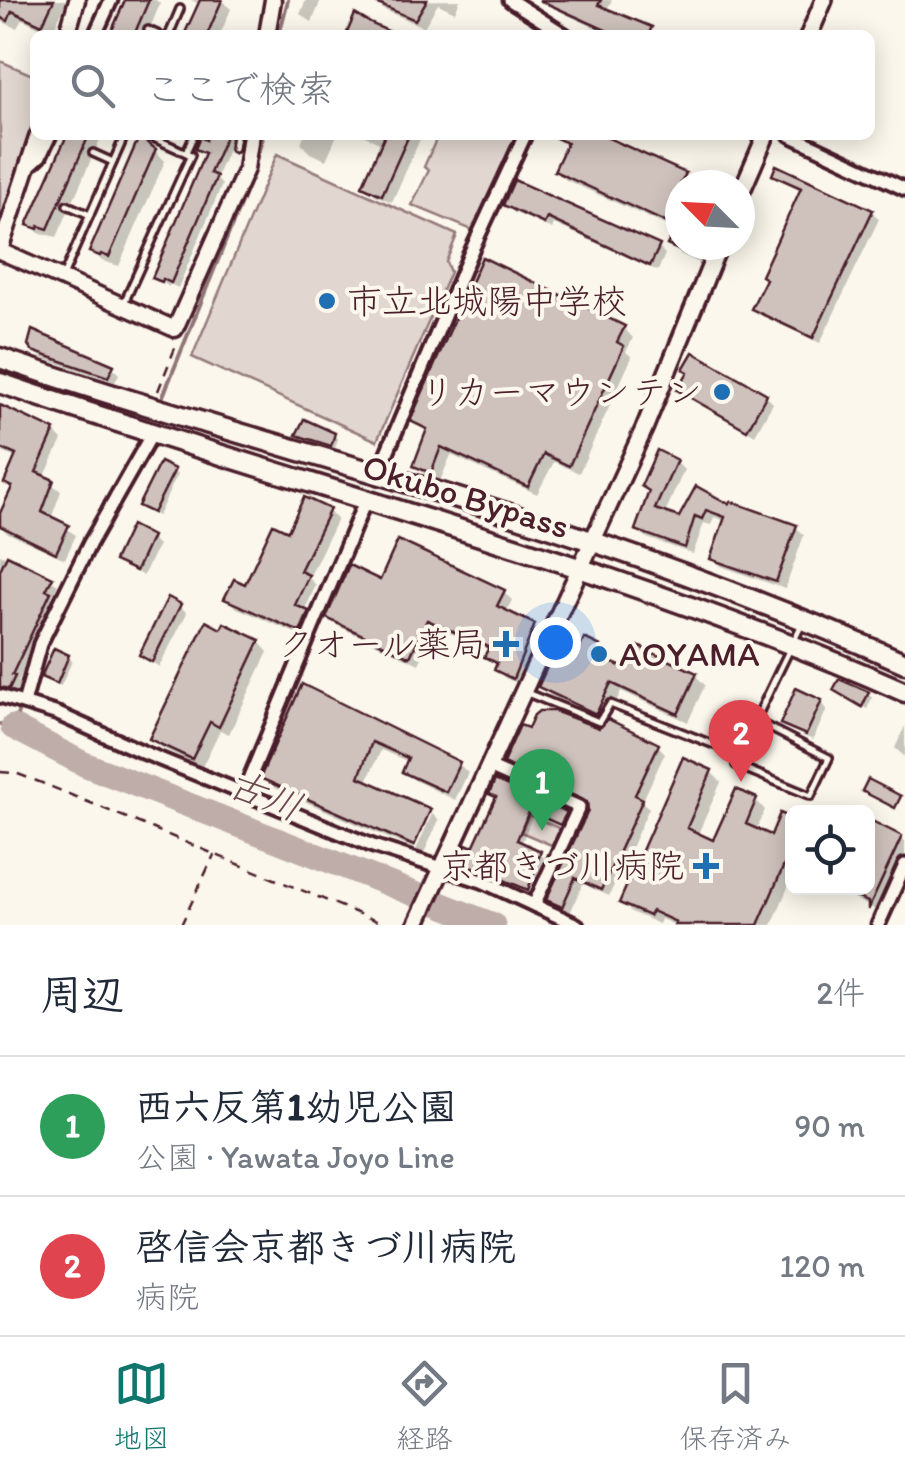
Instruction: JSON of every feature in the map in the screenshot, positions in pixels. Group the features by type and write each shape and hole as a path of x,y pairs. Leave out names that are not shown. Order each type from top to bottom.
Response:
{"highway":[{"name":"Okubo Bypass","path":"0,358 97,392 593,541 804,618 905,663"},
{"name":"Okubo Bypass","path":"0,384 581,566 793,643 905,692"}],"main road":[{"path":"811,30 824,0"},
{"path":"751,170 764,140"},
{"path":"416,925 644,429 713,260"}],"street":[{"path":"68,30 78,0"},
{"path":"97,30 110,0"},
{"path":"268,30 273,0"},
{"path":"510,0 557,30"},
{"path":"37,140 0,251 175,329 246,169 250,140"},
{"path":"30,165 48,140"},
{"path":"378,474 470,254 523,140"},
{"path":"801,140 905,189"},
{"path":"24,703 40,644 90,543 153,432"},
{"path":"244,792 366,500"},
{"path":"0,696 58,714 440,872 482,881 577,925"},
{"path":"490,767 580,807 534,905"},
{"path":"878,925 905,866"}],"lane":[{"path":"171,30 180,9"},
{"path":"62,278 123,140"},
{"path":"123,306 192,155 158,140"},
{"path":"186,152 192,140"},
{"path":"234,148 235,140"},
{"path":"93,153 113,162"},
{"path":"68,206 90,215"},
{"path":"756,721 829,758 811,796 736,765 740,755 804,618"},
{"path":"524,692 599,722 610,704 740,755"}],"path":[{"path":"156,395 180,335 175,329"},
{"path":"0,772 15,772 42,782 386,925"},
{"path":"181,925 214,855"}],"shaded area":[{"path":"0,61 30,74 30,131 0,228"},
{"path":"436,140 514,140 472,230 412,205 429,170 424,167"},
{"name":"市立北城陽中学校","path":"277,154 457,235 446,262 450,272 377,441 192,357"},
{"path":"529,815 563,830 556,847 521,832"}],"building":[{"path":"0,0 54,0 42,25 12,11 8,21 0,17"},
{"path":"125,0 149,0 136,30 112,30"},
{"path":"200,0 222,0 209,30 186,30"},
{"path":"369,0 427,0 415,20"},
{"path":"539,0 601,0 598,5 652,27 606,30"},
{"path":"355,14 386,30 348,30"},
{"path":"65,140 87,140 48,229 27,225"},
{"path":"138,140 143,140 156,149 109,257 89,252"},
{"path":"199,140 224,140 210,173 217,176 171,283 163,279 162,282 152,278 205,153 195,149"},
{"path":"383,140 407,140 382,195 362,186"},
{"path":"561,140 613,140 679,170 665,170 665,222 554,171 567,143"},
{"path":"776,165 873,210 813,338 751,309 766,279 761,276 801,188 772,175"},
{"path":"514,180 660,245 650,266 547,218 544,224 503,205"},
{"path":"482,257 625,326 617,342 624,346 569,466 544,454 528,487 441,447 431,473 413,466 427,429 410,421"},
{"path":"32,330 114,365 108,377 32,351 28,345"},
{"name":"リカーマウンテン","path":"693,352 767,394 747,430 677,390 688,372 683,369"},
{"path":"0,405 55,430 36,472 54,480 42,512 69,525 56,553 0,526 0,513 12,487 4,483 16,455 0,448"},
{"path":"304,419 335,433 331,446 296,435"},
{"path":"657,450 677,460 655,509 679,517 696,486 729,504 730,501 797,525 776,582 710,559 725,517 706,510 702,519 695,516 685,548 635,530 649,491 641,486"},
{"path":"160,462 175,469 153,513 138,506"},
{"path":"304,497 330,509 300,571 309,575 295,605 309,611 300,632 224,599 234,579 245,584 273,524 288,531"},
{"path":"131,525 152,536 136,571 114,561"},
{"path":"398,540 505,590 497,606 535,624 513,679 494,670 497,663 484,657 489,647 427,620 410,657 326,618 349,565 380,580"},
{"path":"7,555 53,577 46,590 51,592 9,689 0,687 0,570"},
{"path":"168,597 181,604 152,662 139,655"},
{"path":"206,621 221,629 224,623 260,640 219,727 210,722 192,759 149,739"},
{"path":"584,638 601,646 596,656 627,669 638,646 697,673 678,714 611,683 596,714 538,687 560,639 580,648"},
{"path":"54,648 69,655 57,684 41,677"},
{"path":"839,679 869,692 862,707 833,690"},
{"path":"302,684 460,762 446,792 402,772 408,758 372,742 359,777 431,809 414,846 260,778"},
{"path":"796,688 822,700 806,735 780,724"},
{"path":"539,711 554,711 599,728 608,719 659,744 635,795 643,799 601,890 575,878 562,907 546,900 588,811 587,802 503,763 520,725 528,728"},
{"path":"683,757 712,770 687,828 713,840 736,789 757,798 746,824 771,835 780,813 785,815 785,863 758,925 674,925 676,922 652,911 649,916 619,903"},
{"path":"868,779 901,796 895,808 862,791"},
{"path":"495,780 567,812 560,825 529,811 517,840 541,851 528,890 464,863 466,844 473,847 496,797 489,794"},
{"path":"875,822 902,836 875,895"},
{"path":"852,895 875,895 868,910 868,902"}],"waterway":[{"path":"280,30 288,0"},
{"path":"161,401 252,176 262,140"},
{"path":"0,724 13,727 21,704"},
{"name":"古川","path":"13,727 84,764 493,925"}],"place":[{"name":"市立北城陽中学校","path":"327,301"},
{"name":"リカーマウンテン","path":"722,392"},
{"name":"クオール薬局","path":"506,644"},
{"name":"AOYAMA","path":"599,654"},
{"name":"啓信会京都きづ川病院","path":"741,782"},
{"name":"西六反第1幼児公園","path":"542,831"},
{"name":"京都きづ川病院","path":"706,866"}]}
